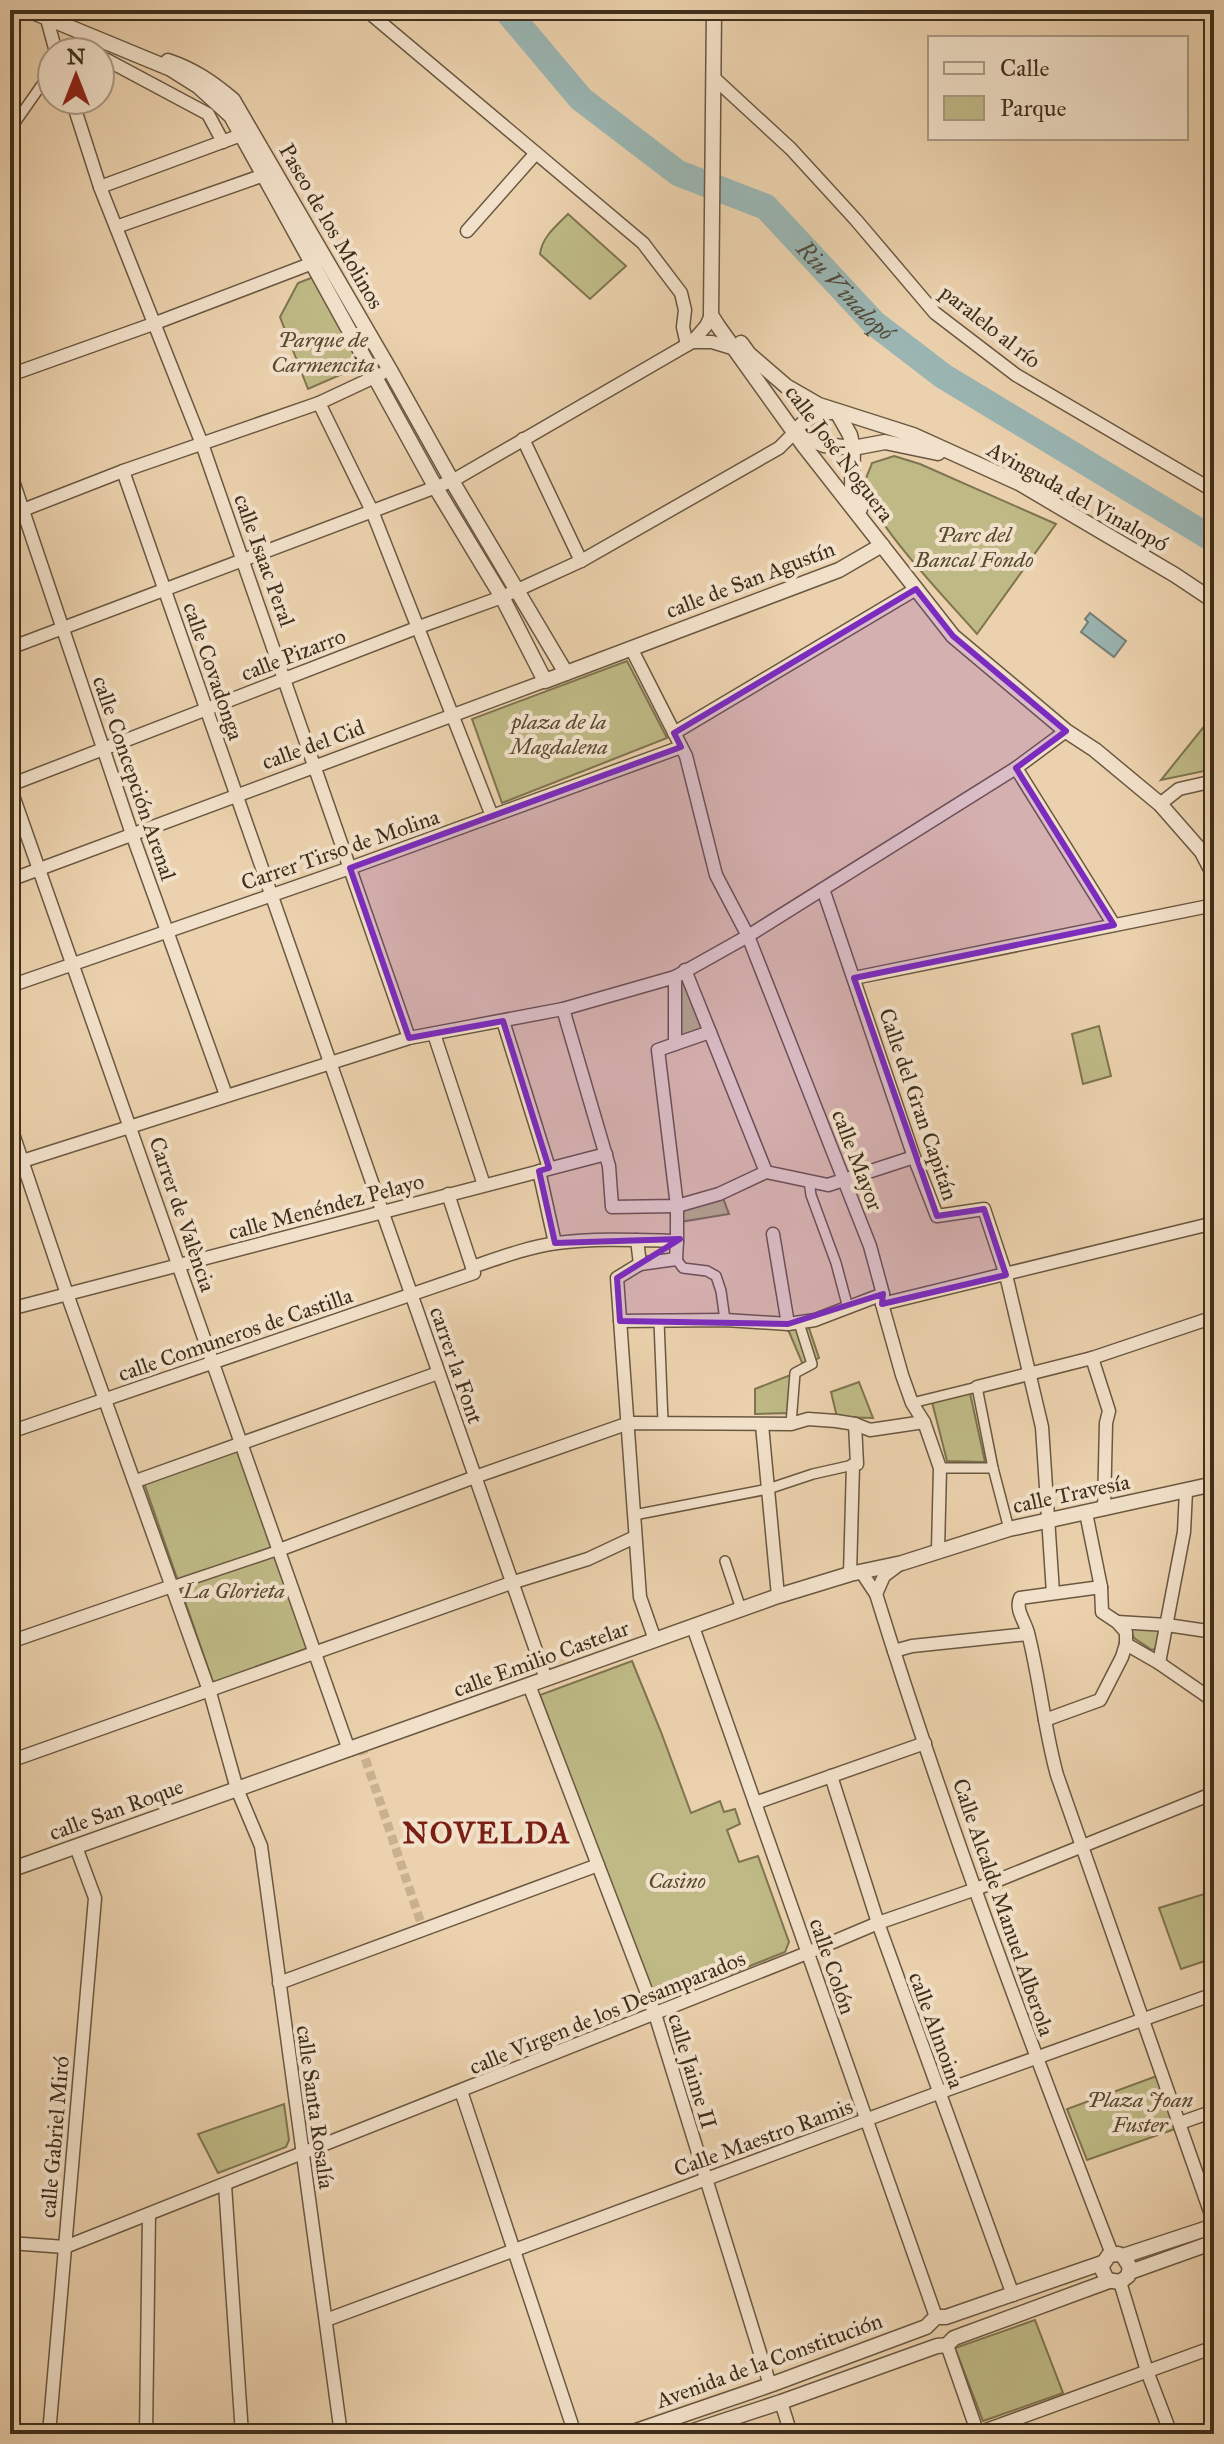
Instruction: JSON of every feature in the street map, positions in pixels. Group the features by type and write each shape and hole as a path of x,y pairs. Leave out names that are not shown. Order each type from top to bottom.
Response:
{"street":[{"name":"Paseo de los Molinos","path":"28,10 171,69 198,86 231,116 264,175 390,370 566,673"},
{"path":"366,10 643,243 681,293 685,310 683,327 689,344"},
{"path":"10,648 452,481 689,344 706,326 713,299 714,10"},
{"path":"47,19 52,36"},
{"name":"Paseo de los Molinos","path":"135,54 189,68 233,100 375,376 436,488 502,597 545,681"},
{"path":"116,58 135,54"},
{"path":"116,67 208,114 223,142"},
{"name":"paralelo al río","path":"714,78 791,149 935,313 1016,375 1214,491"},
{"path":"10,130 36,93"},
{"name":"calle Isaac Peral","path":"77,116 100,187 202,444 409,1038"},
{"path":"100,187 241,135"},
{"path":"467,231 536,153"},
{"path":"116,227 264,175"},
{"path":"10,375 318,261"},
{"path":"713,299 719,313 749,354 786,386 819,405 913,435 960,457"},
{"name":"calle José Noguera","path":"711,315 804,446 953,636 1066,731 1095,750 1160,804 1202,852 1214,875"},
{"path":"689,344 712,342 735,349"},
{"path":"16,512 319,403 390,370"},
{"path":"319,403 372,511 492,816"},
{"path":"837,412 817,413 804,421 795,432 824,445 853,448 885,442 960,457"},
{"path":"837,412 850,435 853,448 852,488 864,521"},
{"name":"calle Pizarro","path":"10,786 502,597 581,561 779,448 795,432"},
{"path":"523,439 581,561"},
{"name":"Avinguda del Vinalopó","path":"960,457 1019,483 1214,601"},
{"name":"calle Covadonga","path":"123,471 329,1065"},
{"name":"calle Concepción Arenal","path":"10,472 16,512 62,629 226,1095"},
{"name":"calle de San Agustín","path":"631,648 839,570 882,545"},
{"path":"674,733 916,589"},
{"name":"calle del Cid","path":"10,880 631,648"},
{"name":"calle Mayor","path":"631,648 686,756 716,875 748,936 870,1246 902,1375 912,1403 924,1422 940,1468"},
{"path":"16,1163 409,1038 563,1009 680,973 748,936 1016,768 1066,731"},
{"name":"Carrer Tirso de Molina","path":"10,986 350,868 681,747"},
{"path":"1016,768 1114,925"},
{"path":"1160,804 1179,789 1214,781"},
{"name":"Carrer de València","path":"10,786 349,1750"},
{"name":"Calle del Gran Capitán","path":"823,889 937,1216 984,1209 1006,1275 1042,1427 1053,1593"},
{"path":"854,978 1214,905"},
{"path":"680,973 710,1032 766,1172"},
{"path":"675,1044 680,973"},
{"path":"563,1009 609,1166 612,1207 677,1206 719,1194 766,1172 828,1185 914,1157"},
{"path":"503,1021 544,1170 555,1243"},
{"path":"710,1032 658,1050 677,1206 676,1259 683,1268 707,1271 716,1276 725,1320"},
{"path":"434,1034 484,1185"},
{"name":"carrer la Font","path":"329,1065 546,1679"},
{"path":"10,1125 16,1163 106,1399 210,1692"},
{"name":"calle Menéndez Pelayo","path":"10,1309 606,1154"},
{"path":"809,1181 848,1308"},
{"path":"448,1194 473,1270"},
{"path":"620,1321 725,1320 794,1324 883,1299 1006,1275 1214,1223"},
{"path":"773,1234 794,1324 812,1364 795,1373 791,1424"},
{"path":"637,1240 640,1264"},
{"name":"calle Comuneros de Castilla","path":"10,1432 411,1294 512,1254 555,1243 677,1241"},
{"path":"655,1640 640,1597 617,1278 640,1264 676,1259"},
{"path":"912,1403 1092,1358 1214,1317"},
{"path":"659,1321 663,1422"},
{"path":"1092,1358 1109,1411 1104,1509"},
{"path":"136,1481 438,1373"},
{"path":"977,1387 1009,1529"},
{"path":"10,1642 279,1550 629,1423 762,1425 791,1424 808,1419 855,1424 870,1430 924,1422"},
{"path":"634,1515 768,1489 857,1464 855,1424"},
{"path":"762,1425 778,1596"},
{"path":"853,1465 856,1574"},
{"path":"938,1550 940,1468 993,1468"},
{"name":"calle Travesía","path":"902,1563 1009,1529 1214,1484"},
{"path":"1159,1663 1184,1532 1186,1491"},
{"path":"1045,1720 1100,1700 1126,1644 1126,1632 1102,1612 1101,1587 1086,1513"},
{"path":"10,1761 511,1583 588,1559 635,1537"},
{"path":"725,1561 741,1609"},
{"path":"876,1594 884,1576 902,1563"},
{"name":"calle Emilio Castelar","path":"237,1789 778,1596 902,1563"},
{"name":"Calle Alcalde Manuel Alberola","path":"856,1574 876,1594 1036,2058 1112,2258"},
{"path":"1101,1587 1020,1598 1019,1609 1028,1634 1057,1775 1214,2225"},
{"path":"1117,1622 1214,1632"},
{"name":"calle Colón","path":"693,1627 936,2321"},
{"path":"894,1651 912,1646 1028,1634"},
{"path":"1126,1644 1214,1701"},
{"name":"calle Jaime II","path":"529,1685 655,2014 770,2385"},
{"name":"calle Santa Rosalía","path":"210,1692 237,1789 261,1846 341,2434"},
{"path":"755,1803 925,1743"},
{"name":"calle Almoina","path":"831,1776 878,1923 1013,2295"},
{"name":"calle San Roque","path":"10,1870 237,1789"},
{"name":"calle Virgen de los Desamparados","path":"10,2243 65,2247 878,1923 976,1889 1214,1793"},
{"name":"calle Gabriel Miró","path":"49,2434 95,1898 76,1847"},
{"path":"279,1983 598,1865"},
{"name":"Calle Maestro Ramis","path":"326,2320 1214,1994"},
{"path":"461,2091 575,2434"},
{"path":"1180,2123 1214,2111"},
{"path":"225,2185 242,2434"},
{"path":"146,2434 149,2214"},
{"name":"Avenida de la Constitución","path":"627,2434 770,2385 1112,2258 1214,2225"},
{"name":"Avenida de la Constitución","path":"684,2434 946,2343 1214,2242"},
{"path":"1120,2279 1101,2272 1112,2258 1129,2263 1120,2279 1147,2371 1171,2434"},
{"path":"946,2343 927,2337 936,2321 953,2324 946,2343 977,2434 1214,2347"},
{"path":"781,2402 791,2434"}],"highlighted area":[{"path":"916,589 953,636 1066,731 1016,768 1114,925 854,978 937,1216 984,1209 1006,1275 882,1304 883,1294 788,1324 620,1321 617,1278 680,1239 555,1243 539,1171 549,1168 503,1021 409,1038 350,868 681,747 674,733"}],"green space":[{"path":"568,214 626,266 590,299 540,254 547,237"},
{"name":"Parque de Carmencita","path":"316,276 363,365 308,389 280,317 298,283"},
{"name":"Parc del Bancal Fondo","path":"894,456 920,464 1056,524 977,634 895,540 870,501 865,483 872,463"},
{"name":"plaza de la Magdalena","path":"627,661 667,738 502,803 472,719"},
{"path":"1214,714 1214,769 1161,780"},
{"path":"686,979 706,1029 678,1038 676,983"},
{"path":"1099,1026 1111,1076 1083,1084 1072,1034"},
{"path":"723,1198 729,1214 680,1222 680,1208"},
{"path":"808,1325 819,1358 803,1365 787,1327"},
{"path":"793,1374 791,1413 755,1414 755,1389"},
{"path":"859,1382 873,1418 837,1417 831,1392"},
{"path":"970,1393 985,1462 947,1461 932,1402"},
{"name":"La Glorieta","path":"238,1449 308,1648 214,1685 144,1483"},
{"path":"1130,1627 1159,1629 1157,1648 1152,1650 1134,1638"},
{"name":"Casino","path":"632,1661 691,1813 720,1801 724,1812 735,1809 740,1824 727,1830 739,1862 758,1856 789,1942 785,1952 662,2001 653,1997 540,1695"},
{"path":"1214,1891 1214,1958 1181,1969 1159,1908"},
{"name":"Plaza Joan Fuster","path":"1162,2074 1181,2127 1087,2160 1067,2109"},
{"path":"284,2104 289,2140 286,2147 218,2173 198,2134"},
{"path":"1035,2320 1063,2393 983,2421 955,2348"}],"water":[{"path":"1090,613 1126,641 1114,657 1081,632"}],"waterway":[{"name":"Riu Vinalopó","path":"506,10 581,99 678,173 766,207 874,323 943,376 1214,540"}],"tunnel":[{"path":"361,1746 423,1929"}],"district":[{"name":"NOVELDA","path":"487,1833"}]}
